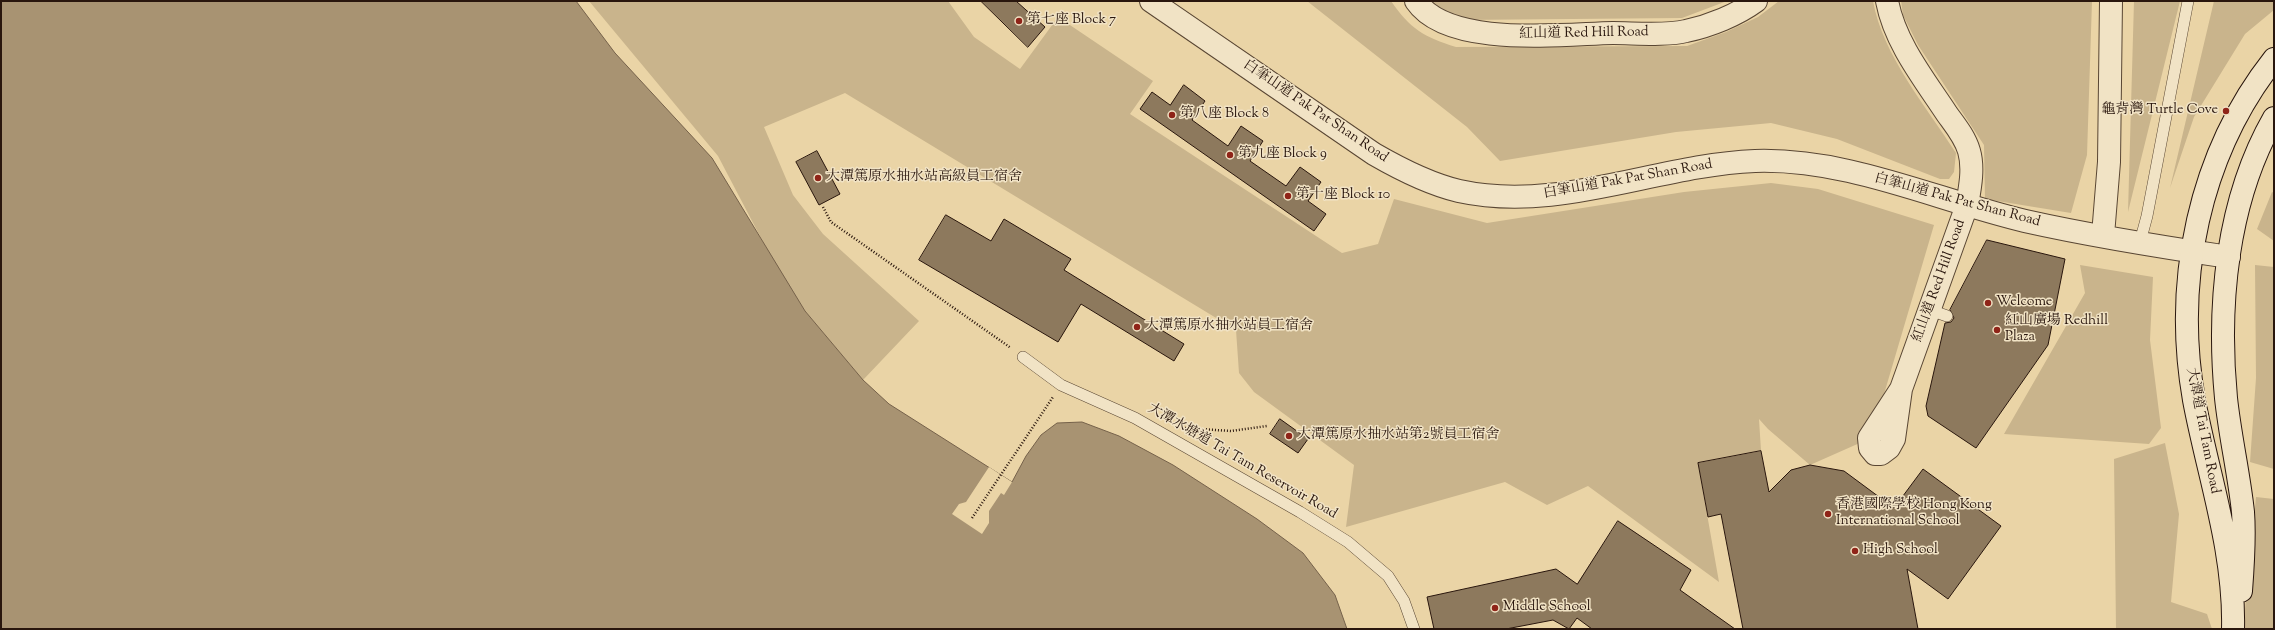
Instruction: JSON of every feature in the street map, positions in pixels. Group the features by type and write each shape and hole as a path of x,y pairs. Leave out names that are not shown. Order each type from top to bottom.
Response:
{"street":[{"name":"白筆山道 Pak Pat Shan Road","path":"1151,1 1374,154 1413,174 1457,190 1490,196 1528,196 1592,189 1734,163 1776,161 1815,164 1869,177 2026,221 2229,257"},
{"name":"紅山道 Red Hill Road","path":"1416,1 1428,15 1446,25 1512,36 1684,32 1720,20 1756,1"},
{"name":"紅山道 Red Hill Road","path":"1887,1 1893,24 1906,52 1961,135 1969,150 1971,177 1967,205 1938,313 1902,389"},
{"path":"2103,235 2109,162 2111,1"},
{"name":"大潭道 Tai Tam Road","path":"2234,629 2232,596 2224,541 2194,400 2189,362 2188,286 2192,251 2204,198 2218,155 2239,110 2274,59"},
{"name":"大潭道 Tai Tam Road","path":"2234,629 2241,592 2244,534 2241,497 2224,373 2224,318 2229,257 2242,191 2251,164 2274,118"}],"lane":[{"path":"2140,242 2147,216 2188,1"},
{"name":"大潭水塘道 Tai Tam Reservoir Road","path":"1023,357 1061,385 1135,418 1300,512 1348,542 1388,576 1404,601 1414,629"}],"path":[{"path":"823,207 831,222 1023,357"},
{"path":"972,518 1061,385"},
{"path":"1166,436 1184,428 1231,431 1268,426"}],"shaded area":[{"path":"1,1 576,1 615,53 712,158 805,311 863,380 889,404 1012,482 1026,456 1041,435 1057,423 1082,422 1119,436 1173,465 1257,519 1303,553 1335,595 1347,629 1,629"},
{"path":"589,1 948,1 974,37 1020,69 1058,17 1153,81 1130,114 1342,253 1378,244 1394,199 1487,223 1684,192 1771,183 1818,189 1934,225 1871,438 1810,465 1768,429 1759,419 1761,451 1698,463 1719,582 1588,486 1547,505 1505,482 1346,527 1354,465 1254,392 1239,373 1236,330 845,93 764,127 793,195 823,234 919,321 863,380 805,311 773,261 718,156"},
{"path":"1307,1 1391,1 1405,19 1419,31 1435,40 1456,47 1687,46 1726,32 1758,17 1779,1 1873,1 1878,21 1896,61 1919,99 1956,153 1954,172 1949,179 1940,179 1837,139 1771,123 1676,132 1500,161 1467,127"},
{"path":"1425,1 1727,1 1682,18 1460,20"},
{"path":"1901,1 2092,1 2087,155 2071,213 1985,199 1984,145 1918,45 1903,15"},
{"path":"2134,1 2180,1 2128,212"},
{"path":"2214,1 2274,1 2274,10 2245,34 2194,117 2170,188"},
{"path":"2272,192 2274,193 2274,241 2257,229"},
{"path":"2080,265 2153,277 2150,340 2161,428 2149,444 2004,434 2085,293"},
{"path":"2255,265 2274,267 2274,469 2250,462 2256,378"},
{"path":"2165,443 2179,514 2171,602 2207,614 2212,629 2116,629 2114,459"},
{"path":"2256,497 2274,499 2274,629 2243,629"}],"pier":[{"path":"989,467 1012,482 1004,495 1001,493 989,511 989,523 982,534 952,514 959,504 966,502"}],"building":[{"name":"第七座 Block 7","path":"981,1 1016,1 1045,27 1028,47"},
{"path":"1184,85 1205,101 1192,120 1228,146 1241,126 1263,141 1250,161 1286,186 1300,167 1321,182 1308,201 1326,214 1314,231 1140,109 1152,92 1170,105"},
{"name":"大潭篤原水抽水站高級員工宿舍","path":"817,151 840,194 819,205 796,162"},
{"path":"946,215 991,241 1004,219 1071,259 1064,270 1184,344 1174,361 1081,304 1058,342 919,260"},
{"name":"紅山廣場 Redhill Plaza","path":"1987,240 2065,259 2048,345 1976,448 1928,416 1926,406 1945,323 1951,322 1954,318 1950,310"},
{"name":"大潭篤原水抽水站第2號員工宿舍","path":"1280,419 1308,439 1298,453 1270,434"},
{"name":"High School","path":"1761,451 1769,492 1791,470 1810,465 1844,471 1894,508 1923,469 2001,526 1948,599 1907,569 1918,629 1743,629 1721,514 1708,517 1698,463"},
{"path":"1618,521 1691,570 1680,590 1735,629 1592,629 1577,618 1569,629 1553,620 1506,629 1434,629 1427,597 1556,569 1577,584"}],"place":[{"name":"第七座 Block 7","path":"1019,21"},
{"name":"龜背灣 Turtle Cove","path":"2226,111"},
{"name":"第八座 Block 8","path":"1172,115"},
{"name":"第九座 Block 9","path":"1230,155"},
{"name":"大潭篤原水抽水站高級員工宿舍","path":"818,178"},
{"name":"第十座 Block 10","path":"1288,196"},
{"name":"Welcome","path":"1988,303"},
{"name":"大潭篤原水抽水站員工宿舍","path":"1137,327"},
{"name":"紅山廣場 Redhill Plaza","path":"1997,330"},
{"name":"大潭篤原水抽水站第2號員工宿舍","path":"1289,436"},
{"name":"香港國際學校 Hong Kong International School","path":"1828,514"},
{"name":"High School","path":"1855,551"},
{"name":"Middle School","path":"1495,608"}]}
